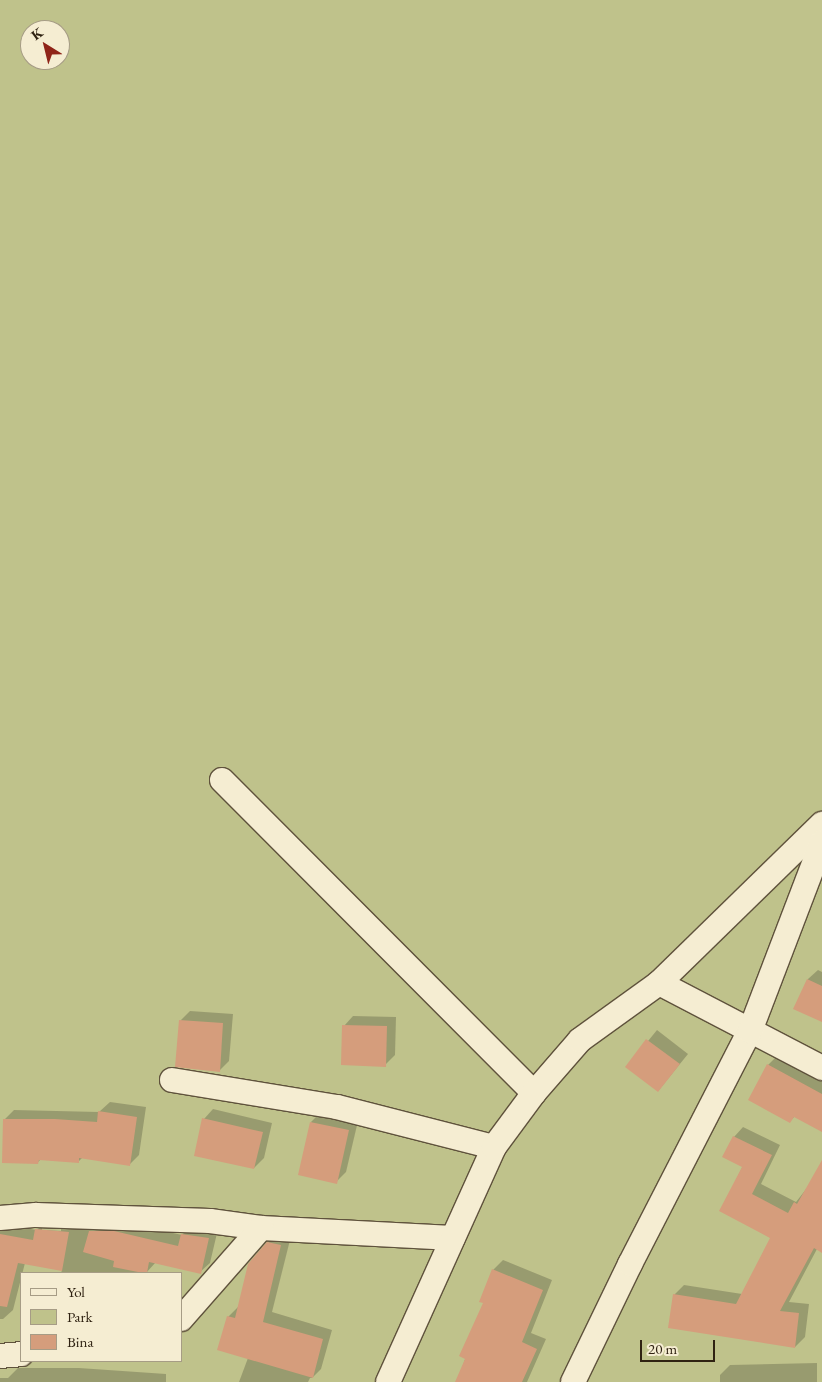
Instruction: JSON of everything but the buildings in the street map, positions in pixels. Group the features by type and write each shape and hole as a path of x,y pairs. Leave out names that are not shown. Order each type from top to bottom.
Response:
{"street":[{"path":"222,780 534,1093"},
{"path":"388,1382 494,1147 534,1093 580,1040 659,983 822,824"},
{"path":"573,1382 630,1264 750,1031 822,842"},
{"path":"659,983 822,1068"},
{"path":"172,1080 337,1107 494,1147"},
{"path":"0,1218 36,1215 210,1221 261,1228 453,1238"},
{"path":"182,1318 261,1228"},
{"path":"0,1356 20,1354"}],"green space":[{"path":"0,0 822,0 822,1382 0,1382"}]}
